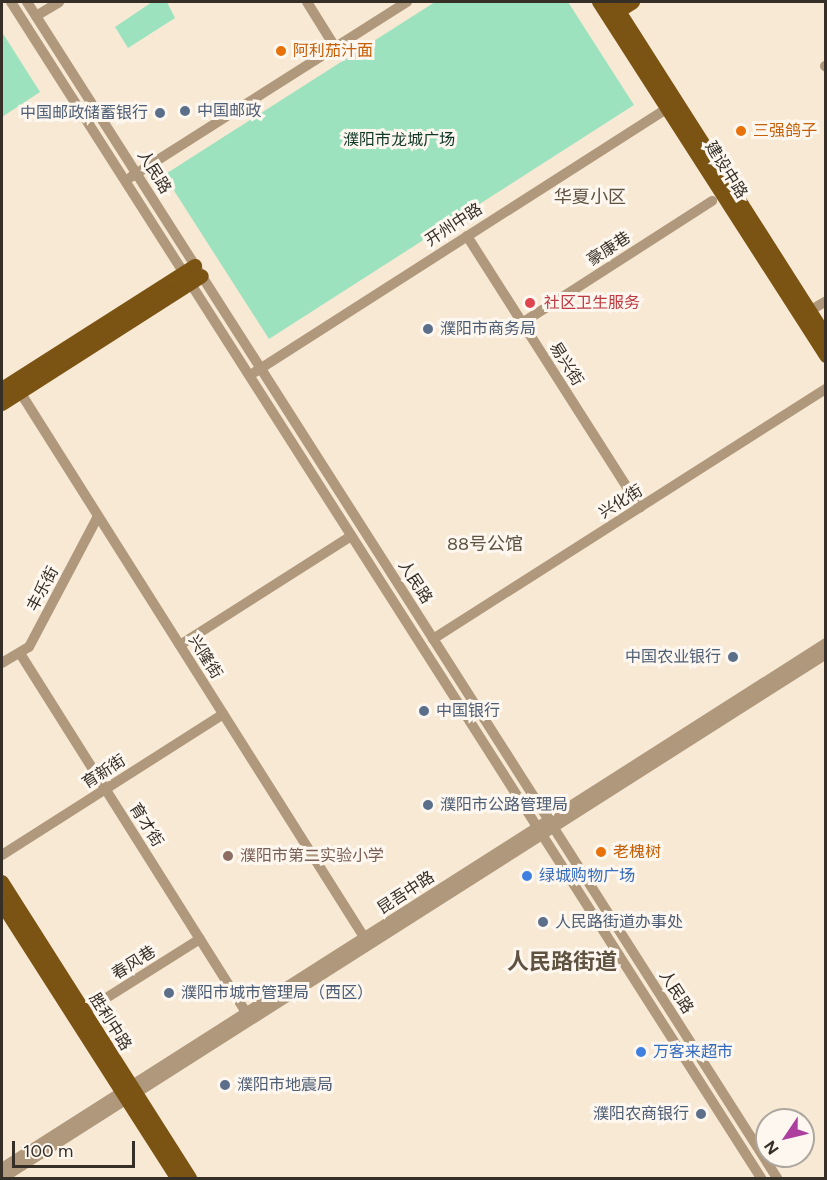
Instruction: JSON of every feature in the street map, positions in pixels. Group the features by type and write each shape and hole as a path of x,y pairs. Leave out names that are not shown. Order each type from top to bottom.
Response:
{"main road":[{"path":"608,6 633,2"},
{"name":"建设中路","path":"608,6 825,336"},
{"name":"建设中路","path":"672,105 825,356"},
{"path":"2,389 193,274"},
{"path":"2,404 193,274"},
{"name":"胜利中路","path":"2,882 84,1012 177,1179"},
{"name":"胜利中路","path":"2,904 129,1093 190,1179"}],"street":[{"name":"人民路","path":"11,2 126,181 261,368 777,1179"},
{"name":"人民路","path":"27,2 137,174 249,376 759,1175"},
{"path":"36,16 59,2"},
{"path":"307,2 335,47"},
{"path":"126,181 406,2"},
{"name":"开州中路","path":"249,376 672,105"},
{"name":"豪康巷","path":"522,323 712,201"},
{"name":"易兴街","path":"467,237 640,508"},
{"path":"810,311 825,301"},
{"name":"兴化街","path":"433,639 825,390"},
{"name":"兴隆街","path":"20,392 364,937"},
{"name":"丰乐街","path":"21,655 29,647 98,516"},
{"path":"180,645 351,536"},
{"name":"昆吾中路","path":"551,824 825,643"},
{"name":"昆吾中路","path":"2,1168 129,1093 551,824 825,654"},
{"path":"2,663 21,655"},
{"name":"育才街","path":"21,655 246,1012"},
{"name":"育新街","path":"2,855 223,714"},
{"name":"昆吾中路","path":"3,1179 246,1012 364,937 540,831"},
{"name":"春风巷","path":"84,1012 200,939"},
{"path":"746,1179 759,1175"}],"green space":[{"path":"152,2 167,2 175,18 128,48 115,27"},
{"name":"濮阳市龙城广场","path":"435,2 568,2 634,105 269,339 164,175"},
{"path":"2,32 40,92 2,117"}],"place":[{"name":"阿利茄汁面","path":"281,51"},
{"name":"中国邮政","path":"185,111"},
{"name":"中国邮政储蓄银行","path":"160,113"},
{"name":"三强鸽子","path":"741,131"},
{"name":"社区卫生服务","path":"530,303"},
{"name":"濮阳市商务局","path":"428,329"},
{"name":"中国农业银行","path":"733,657"},
{"name":"中国银行","path":"424,711"},
{"name":"濮阳市公路管理局","path":"428,805"},
{"name":"老槐树","path":"601,852"},
{"name":"濮阳市第二实验小学","path":"228,856"},
{"name":"绿城购物广场","path":"527,876"},
{"name":"人民路街道办事处","path":"543,922"},
{"name":"濮阳市城市管理局（西区）","path":"169,993"},
{"name":"万客来超市","path":"641,1052"},
{"name":"濮阳市地震局","path":"225,1085"},
{"name":"濮阳农商银行","path":"701,1114"}],"district":[{"name":"华夏小区","path":"590,197"},
{"name":"88号公馆","path":"485,544"},
{"name":"人民路街道","path":"562,962"}]}
